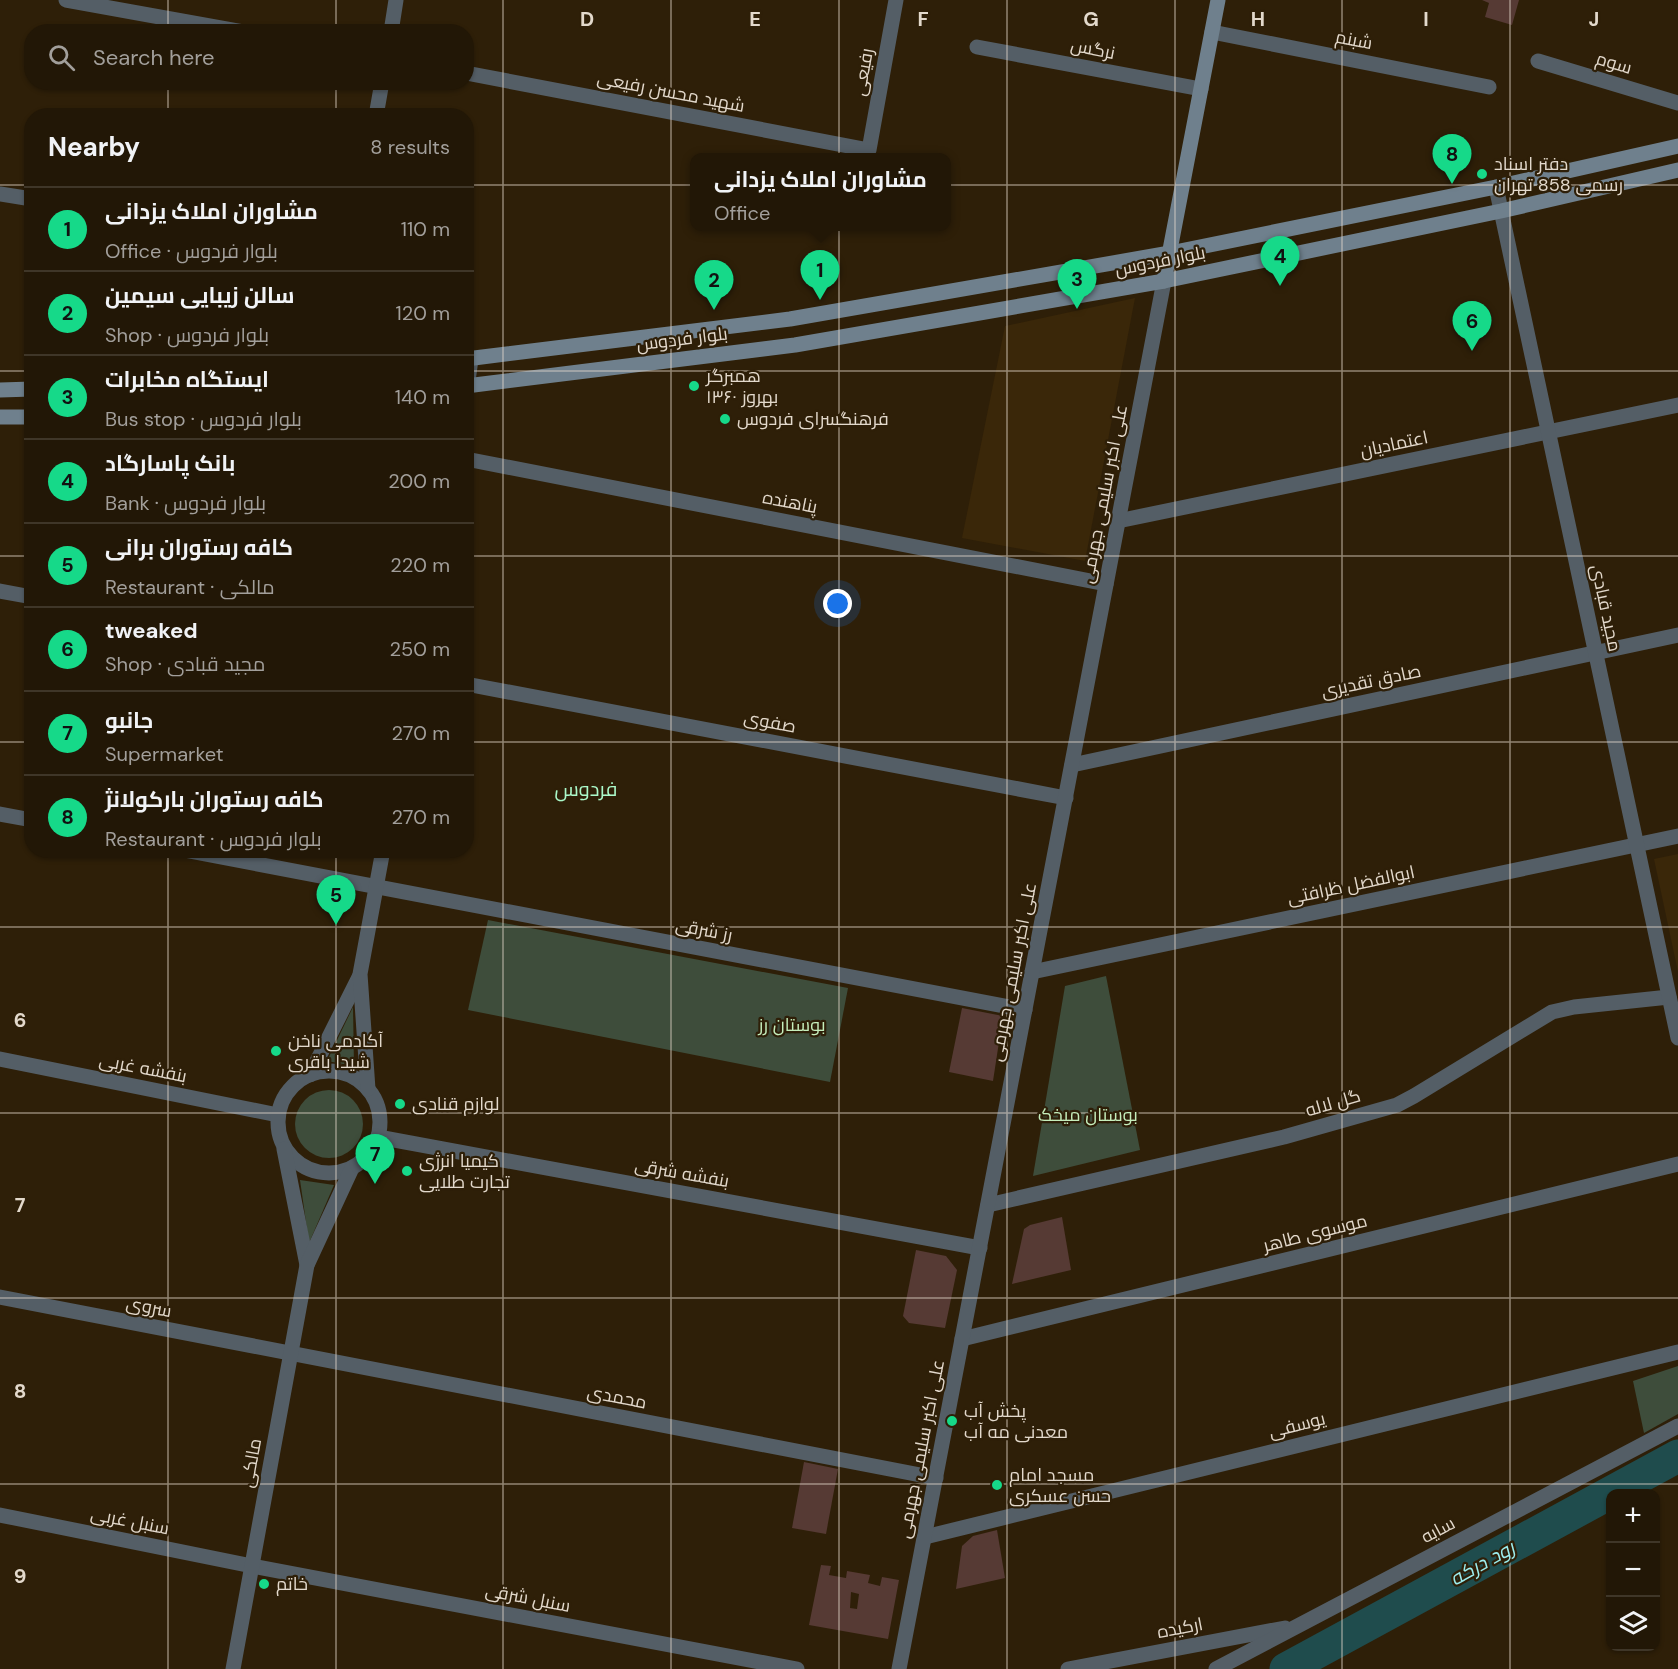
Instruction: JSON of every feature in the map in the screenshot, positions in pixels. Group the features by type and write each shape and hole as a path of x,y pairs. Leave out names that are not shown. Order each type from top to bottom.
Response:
{"main road":[{"path":"1164,281 1218,0"},
{"name":"بلوار فردوس","path":"474,358 790,319 1170,253 1678,146"},
{"name":"بلوار فردوس","path":"474,388 795,345 1164,281 1501,211 1678,170"},
{"path":"0,390 24,389"},
{"path":"0,417 24,417"}],"street":[{"path":"66,0 199,24"},
{"path":"392,24 396,0"},
{"name":"رفیعی","path":"869,150 896,0"},
{"name":"شبنم","path":"1212,32 1489,87"},
{"name":"نرگس","path":"977,47 1202,89"},
{"name":"سوم","path":"1538,61 1678,103"},
{"name":"شهید محسن رفیعی","path":"474,75 869,150"},
{"path":"377,108 381,90"},
{"name":"مجید قبادی","path":"1496,186 1678,1038"},
{"path":"0,194 24,198"},
{"name":"علی اکبر سلیمی جهرمی","path":"899,1669 1164,281"},
{"name":"اعتمادیان","path":"1118,521 1678,405"},
{"name":"پناهنده","path":"474,461 1106,584"},
{"path":"0,591 24,596"},
{"name":"صادق تقدیری","path":"1072,765 1678,635"},
{"name":"صفوی","path":"474,686 1066,798"},
{"path":"0,814 24,818"},
{"name":"ابوالفضل ظرافتی","path":"1032,972 1678,836"},
{"name":"رز شرقی","path":"224,858 1025,1010"},
{"path":"368,1089 360,975 382,858"},
{"path":"310,1075 360,975"},
{"name":"گل لاله","path":"988,1205 1284,1137 1378,1111 1414,1096 1552,1012 1574,1007 1669,997"},
{"name":"بنفشه غربی","path":"0,1059 278,1115"},
{"path":"325,1072 341,1073 356,1079 368,1089 376,1104 380,1120 378,1137 372,1150 363,1160 352,1168 337,1173 321,1173 293,1159 278,1131 278,1115 284,1098 295,1084 310,1075 325,1072"},
{"name":"بنفشه شرقی","path":"378,1137 980,1248"},
{"name":"مالکی","path":"284,1146 307,1265"},
{"name":"موسوی طاهر","path":"962,1339 1678,1164"},
{"name":"مالکی","path":"233,1669 307,1265 352,1168"},
{"name":"سروی","path":"0,1298 290,1354"},
{"name":"یوسفی","path":"925,1537 1678,1352"},
{"name":"محمدی","path":"290,1354 936,1478"},
{"name":"سایه","path":"1216,1669 1678,1426"},
{"name":"سنبل غربی","path":"0,1515 252,1566"},
{"name":"سنبل شرقی","path":"252,1566 797,1669"},
{"name":"ارکیده","path":"1068,1669 1299,1625"}],"shaded area":[{"path":"1135,298 1085,561 962,538 1005,326"},
{"path":"1678,854 1678,972 1654,859"}],"green space":[{"name":"بوستان رز","path":"488,920 848,988 830,1082 468,1010"},
{"name":"بوستان میخک","path":"1106,976 1140,1150 1033,1176 1065,986"},
{"path":"353,1007 354,1066 327,1061"},
{"path":"322,1090 336,1090 348,1095 358,1105 363,1124 358,1143 348,1153 336,1158 322,1158 310,1153 300,1143 295,1131 295,1117 300,1105 310,1095"},
{"path":"300,1180 334,1185 309,1243"},
{"path":"1678,1366 1678,1414 1644,1433 1633,1381"}],"building":[{"path":"1482,0 1519,0 1512,25 1485,17 1489,3"},
{"path":"962,1008 1003,1016 993,1081 949,1072"},
{"path":"1062,1217 1071,1270 1012,1284 1024,1229 1030,1225"},
{"path":"916,1250 946,1256 957,1270 945,1328 909,1323 903,1316"},
{"path":"804,1462 838,1469 826,1534 792,1528"},
{"path":"997,1530 1005,1578 956,1589 962,1546 973,1536"},
{"path":"821,1565 831,1566 829,1575 846,1578 847,1571 870,1575 868,1583 880,1586 882,1577 899,1580 888,1639 809,1625","holes":["851,1592 859,1594 857,1609 850,1608"]}],"waterway":[{"name":"رود درکه","path":"1286,1669 1678,1456"}],"place":[{"name":"دفتر اسناد رسمی 858 تهران","path":"1482,174"},
{"name":"کافه رستوران بارکولانژ","path":"1452,184"},
{"name":"بانک پاسارگاد","path":"1280,286"},
{"name":"مشاوران املاک یزدانی","path":"820,300"},
{"name":"ایستگاه مخابرات","path":"1077,309"},
{"name":"سالن زیبایی سیمین","path":"714,310"},
{"name":"tweaked","path":"1472,351"},
{"name":"همبرگر بهروز ۱۳۶۰","path":"694,386"},
{"name":"فرهنگسرای فردوس","path":"725,419"},
{"name":"كافه رستوران برانى","path":"336,925"},
{"name":"آکادمی ناخن شیدا باقری","path":"276,1051"},
{"name":"لوازم قنادی","path":"400,1104"},
{"name":"کیمیا انرژی تجارت طلایی","path":"407,1171"},
{"name":"جانبو","path":"375,1184"},
{"name":"پخش آب معدنی مه آب","path":"952,1421"},
{"name":"مسجد امام حسن عسکری","path":"997,1485"},
{"name":"خاتم","path":"264,1584"}],"district":[{"name":"فردوس","path":"586,789"}]}
